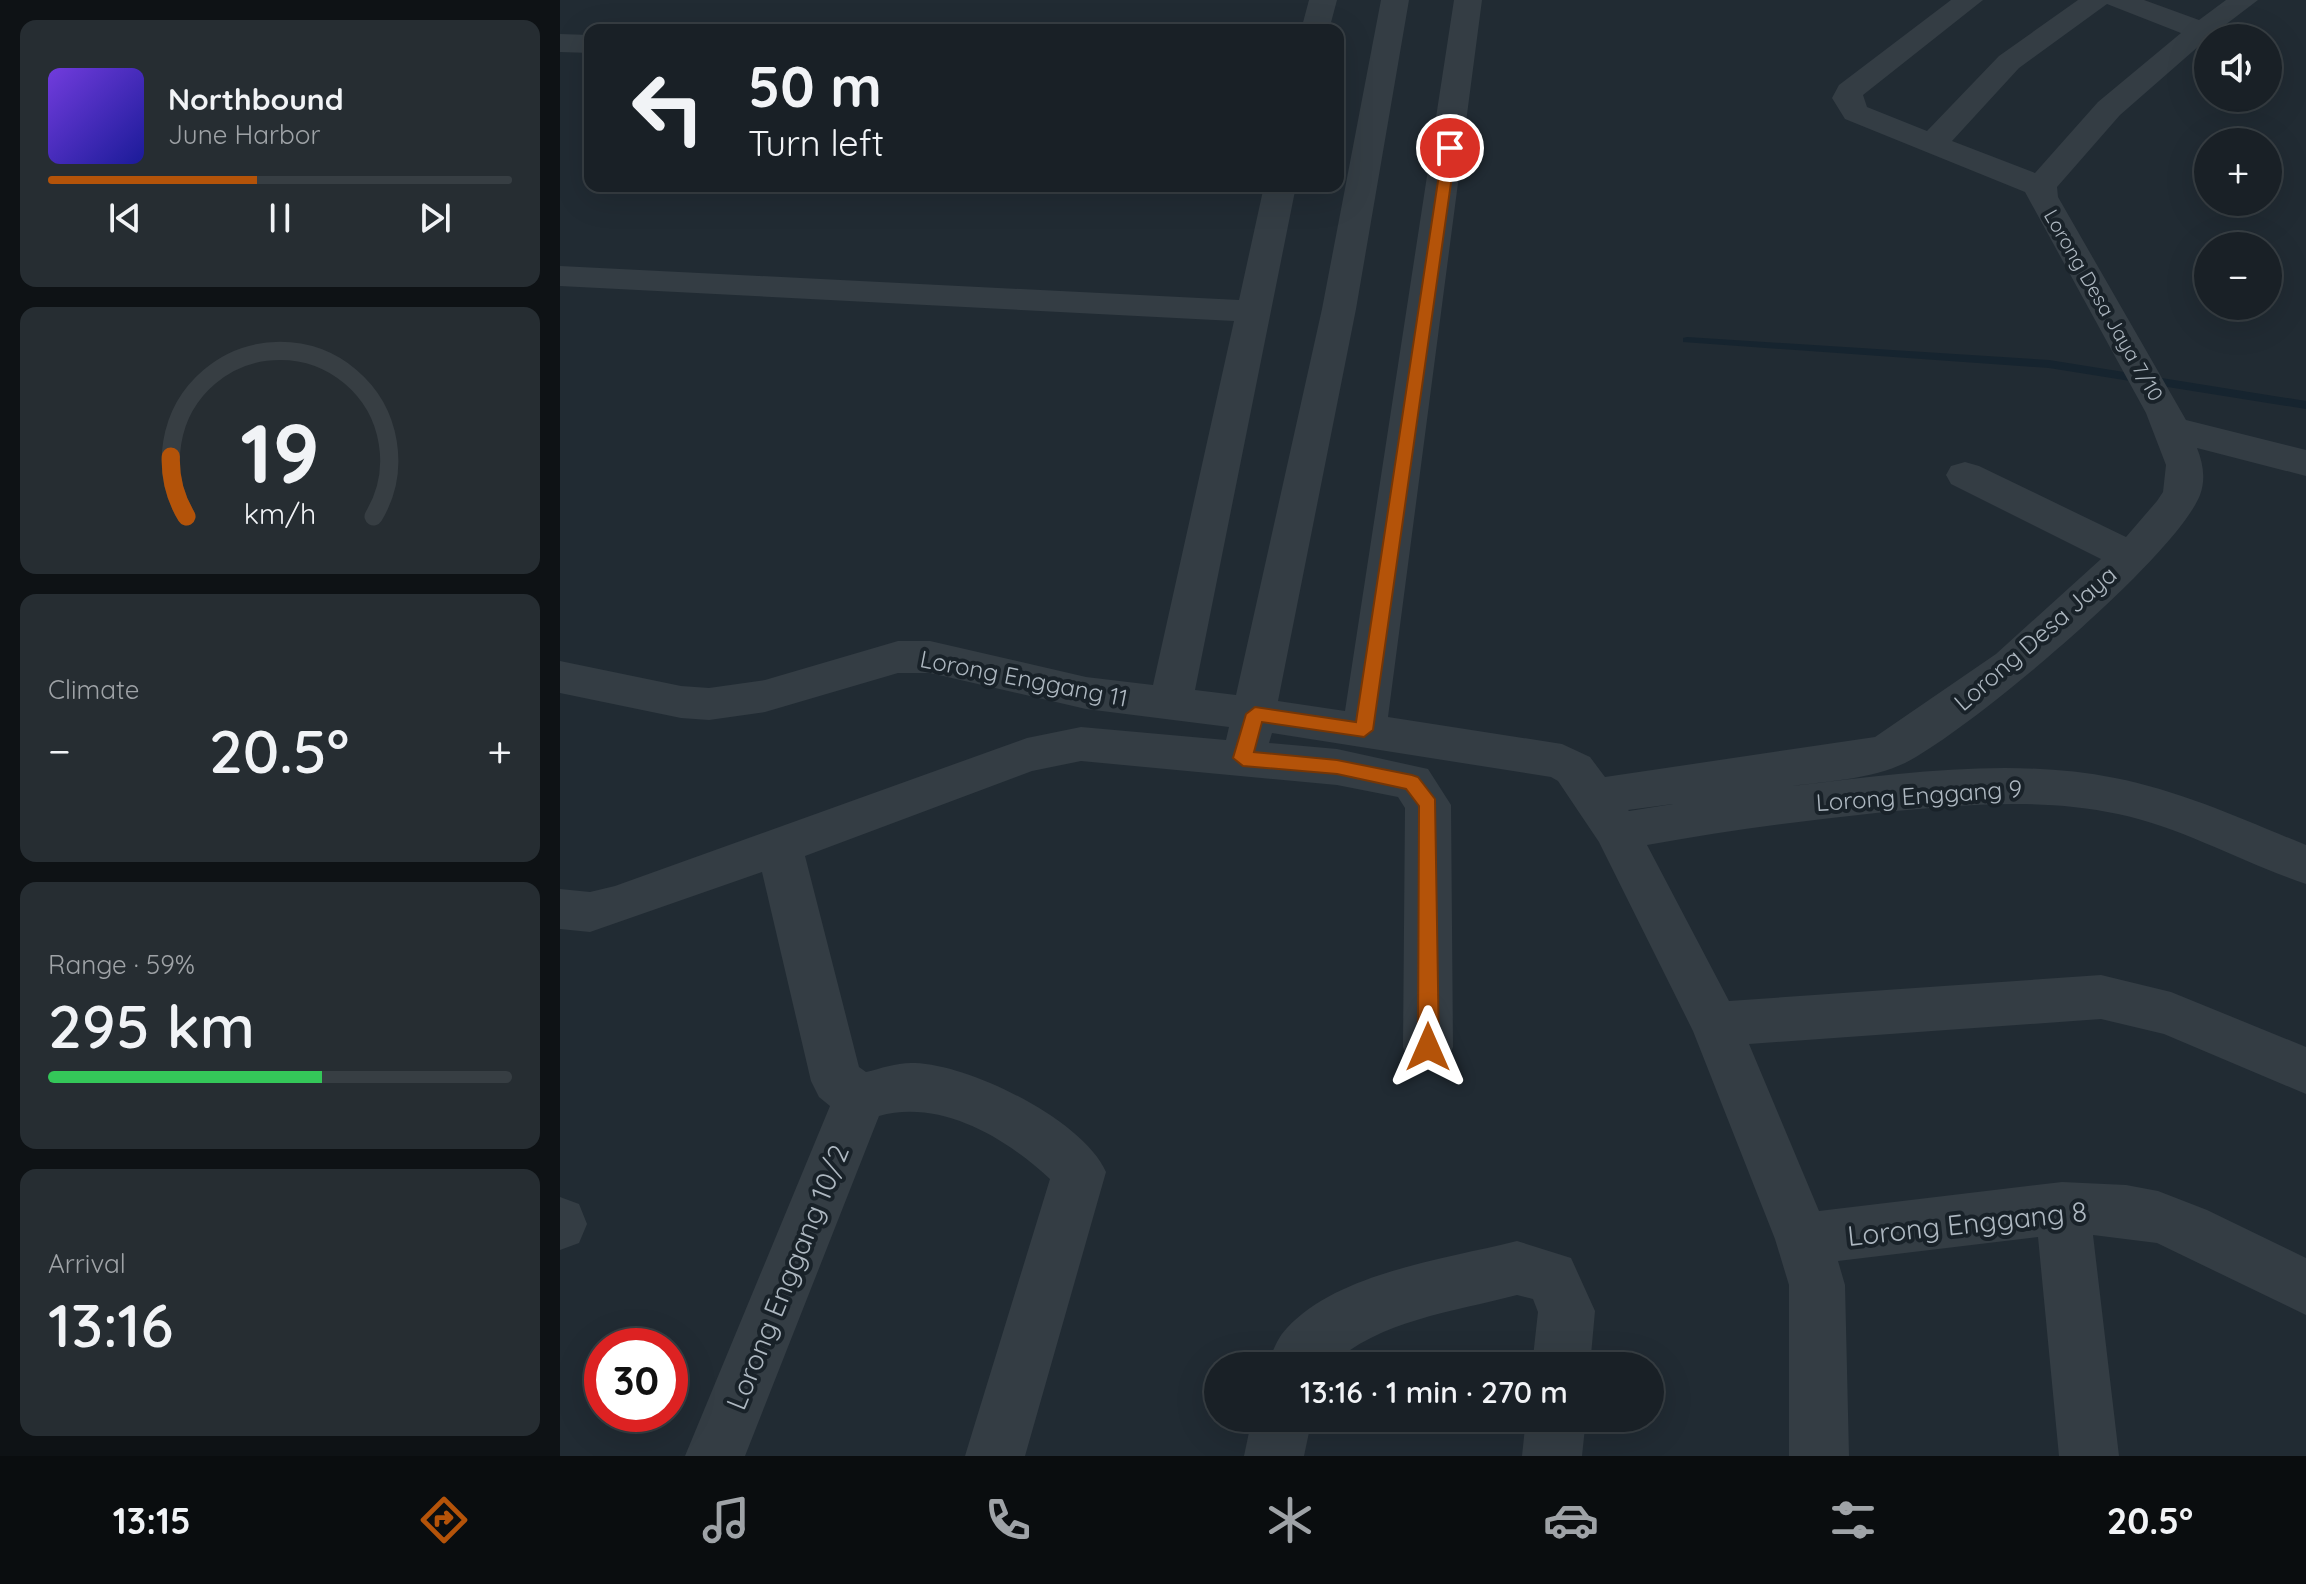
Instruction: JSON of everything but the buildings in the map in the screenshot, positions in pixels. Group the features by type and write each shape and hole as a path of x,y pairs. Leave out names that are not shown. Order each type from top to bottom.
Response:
{"street":[{"path":"1317,24 1323,0"},
{"path":"1243,758 1255,714 1339,309 1395,0"},
{"path":"1364,730 1468,0"},
{"path":"1969,0 1850,91 1847,98 1856,113 2041,187"},
{"path":"1932,144 2009,62 2096,0"},
{"path":"2118,0 2194,28"},
{"name":"Lorong Desa Jaya 7/10","path":"2211,24 2244,0"},
{"name":"Lorong Desa Jaya 7/10","path":"2169,421 2042,197 2041,187 2085,131 2194,38"},
{"path":"560,43 584,44"},
{"path":"1170,704 1279,192"},
{"path":"560,276 1254,311"},
{"path":"2169,421 2306,463"},
{"name":"Lorong Desa Jaya","path":"1606,815 1888,751 1959,705 2011,665 2130,556 2173,509 2182,492 2185,465 2169,421"},
{"path":"1965,475 2130,556"},
{"name":"Lorong Enggang 11","path":"560,677 681,702 709,704 765,696 881,661 914,656 1086,693 1255,714 1562,761 1574,769 1606,815"},
{"path":"560,909 590,912 617,905 1027,755 1081,744 1337,767 1412,782 1428,805 1428,1047"},
{"name":"Lorong Enggang 9","path":"1606,815 1715,813 1827,799 1968,787 2030,787 2116,795 2152,804 2306,865"},
{"path":"1606,815 1715,1024 1803,1239 1817,1285 1819,1456"},
{"path":"779,846 837,1081 860,1097 913,1085 949,1090 1070,1159 1079,1172 995,1456"},
{"path":"1715,1024 2101,997 2171,1014 2306,1071"},
{"name":"Lorong Enggang 10/2","path":"715,1456 860,1097"},
{"path":"2062,1208 2089,1456"},
{"name":"Lorong Enggang 8","path":"1803,1239 2062,1208 2126,1211 2158,1217 2306,1287"},
{"path":"1304,1352 1329,1328 1383,1302 1517,1268 1551,1277 1567,1311 1563,1352"},
{"path":"1274,1456 1279,1432"},
{"path":"1552,1456 1555,1432"}],"waterway":[{"path":"1687,340 2049,364 2306,405"}],"route":[{"path":"1428,1047 1428,805 1412,782 1337,767 1243,758 1255,714 1364,730 1450,148"}]}
